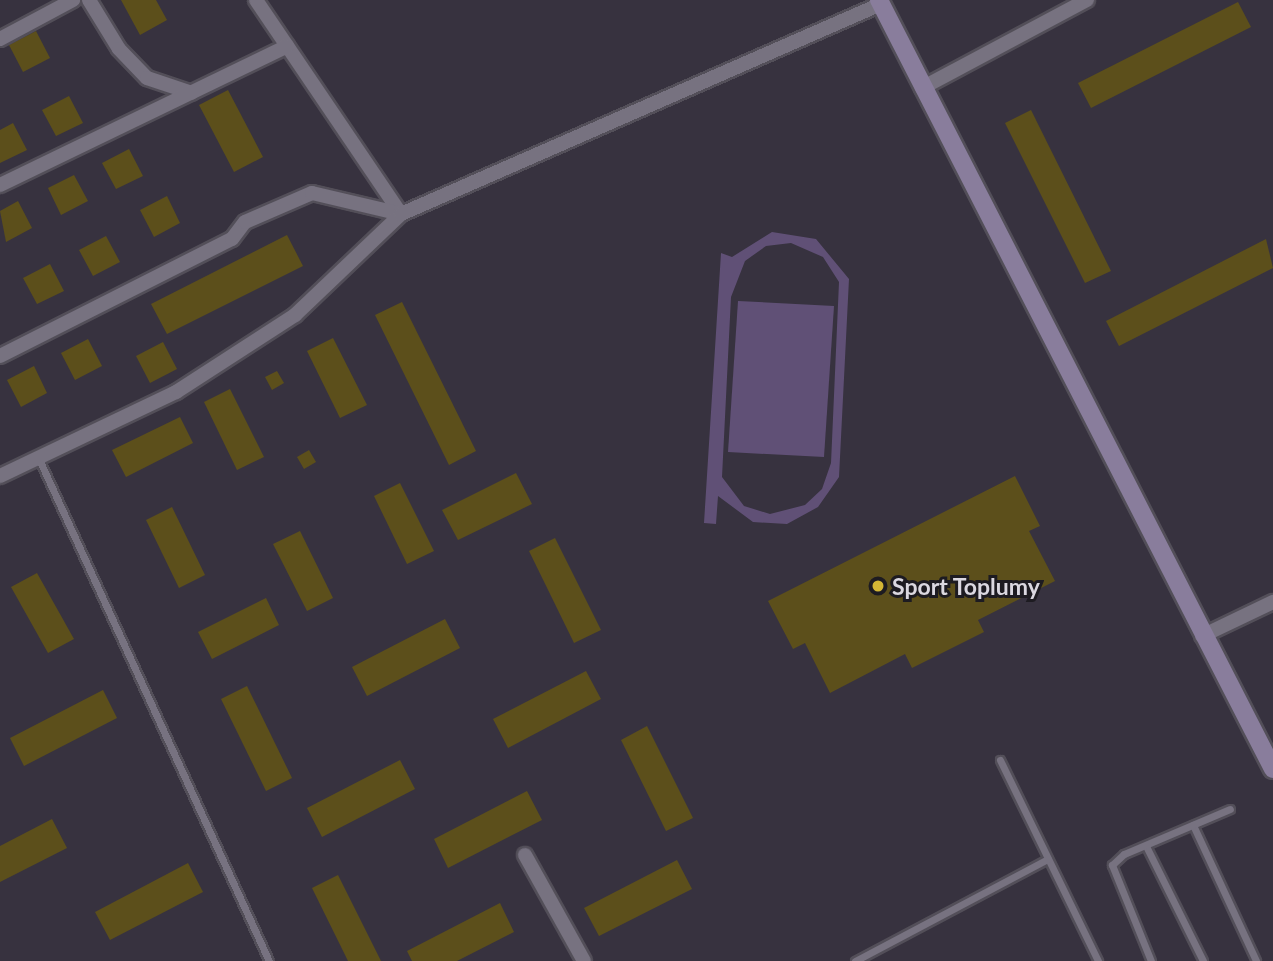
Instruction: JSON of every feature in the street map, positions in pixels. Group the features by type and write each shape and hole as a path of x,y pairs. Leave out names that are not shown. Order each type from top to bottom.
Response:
{"street":[{"path":"0,39 73,0"},
{"path":"89,0 119,49 146,78 192,93"},
{"path":"256,0 401,214"},
{"path":"922,88 1087,0"},
{"path":"0,476 176,392 295,314 401,214 880,2 1202,636 1273,769"},
{"path":"0,185 288,46"},
{"path":"0,356 232,239 244,222 312,193 401,214"},
{"path":"1202,636 1273,602"},
{"path":"525,855 584,961"}],"lane":[{"path":"37,457 269,961"},
{"path":"1000,760 1098,961"},
{"path":"1151,961 1112,865 1146,846 1230,809"},
{"path":"1193,825 1256,961"},
{"path":"1146,846 1203,961"},
{"path":"859,960 1048,859"}],"shaded area":[{"path":"772,232 816,239 849,279 839,477 818,507 787,524 753,522 718,496 716,524 704,523 721,253 732,257","holes":["791,243 823,257 839,282 831,463 822,489 805,505 770,514 744,506 722,477 731,297 745,261 766,246"]},
{"path":"738,301 834,306 824,457 728,452"}],"building":[{"path":"121,0 156,0 167,20 140,35"},
{"path":"1238,2 1251,27 1091,108 1078,83"},
{"path":"36,31 50,58 23,72 9,45"},
{"path":"228,90 263,157 234,172 199,105"},
{"path":"69,96 83,123 56,136 42,110"},
{"path":"1031,110 1111,271 1085,283 1005,123"},
{"path":"13,123 27,150 0,163 0,130"},
{"path":"129,149 143,176 116,189 102,163"},
{"path":"74,175 88,201 61,215 48,188"},
{"path":"167,196 180,223 154,237 140,210"},
{"path":"18,201 32,228 6,242 0,211"},
{"path":"287,235 303,266 167,334 151,304"},
{"path":"106,236 120,262 93,276 79,250"},
{"path":"1266,239 1273,268 1119,346 1106,321"},
{"path":"50,264 64,291 37,304 23,278"},
{"path":"402,302 476,451 449,465 375,315"},
{"path":"333,338 367,405 340,418 307,351"},
{"path":"88,339 102,366 75,380 61,353"},
{"path":"163,342 177,369 150,383 136,356"},
{"path":"34,366 47,393 21,407 7,380"},
{"path":"277,371 284,383 272,390 265,377"},
{"path":"230,389 264,457 237,470 204,402"},
{"path":"180,417 193,443 126,477 112,450"},
{"path":"309,450 316,462 304,469 297,457"},
{"path":"516,473 532,504 458,540 442,510"},
{"name":"Sport Toplumy","path":"1015,476 1040,526 1029,531 1055,581 978,620 984,632 912,668 905,654 830,693 805,643 793,649 768,601"},
{"path":"400,483 434,551 407,564 374,496"},
{"path":"172,507 205,575 179,588 146,520"},
{"path":"300,531 333,598 307,611 273,544"},
{"path":"555,538 601,630 574,643 529,551"},
{"path":"37,573 74,639 48,653 11,587"},
{"path":"266,598 279,625 212,659 198,632"},
{"path":"445,619 460,648 367,696 352,667"},
{"path":"586,671 601,699 508,748 493,719"},
{"path":"247,686 292,778 266,791 221,699"},
{"path":"103,690 117,718 24,766 10,738"},
{"path":"647,726 693,818 666,831 621,740"},
{"path":"400,760 415,789 322,837 307,808"},
{"path":"527,791 542,820 448,868 434,839"},
{"path":"52,819 67,848 0,882 0,846"},
{"path":"677,860 692,889 599,936 584,908"},
{"path":"188,863 203,892 110,940 95,912"},
{"path":"338,875 381,961 348,961 312,888"},
{"path":"500,903 514,932 457,961 412,961 407,951"}],"place":[{"name":"Sport Toplumy","path":"878,586"}]}
